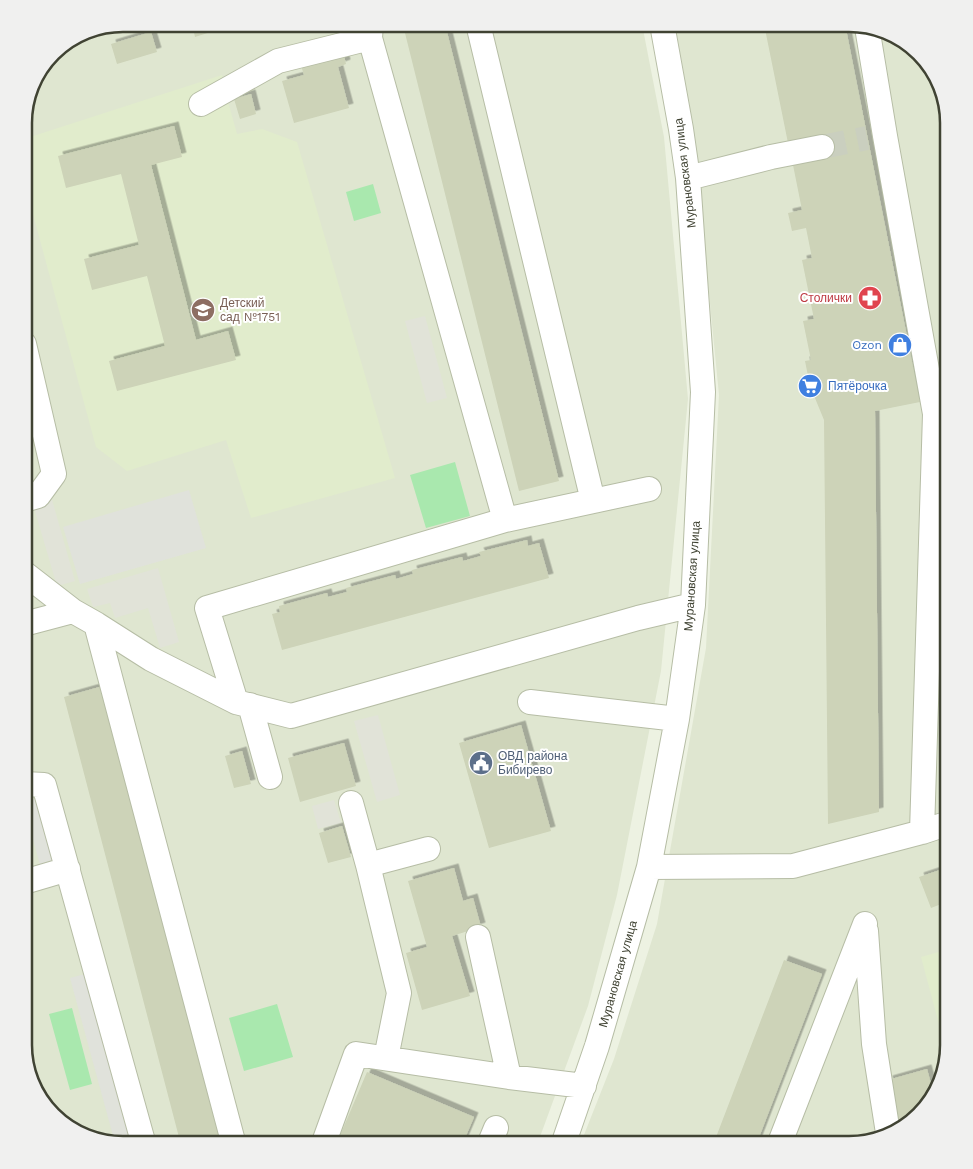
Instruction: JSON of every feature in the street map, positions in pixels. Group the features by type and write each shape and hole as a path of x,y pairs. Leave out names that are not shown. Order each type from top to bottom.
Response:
{"street":[{"path":"201,104 278,61 366,32"},
{"path":"370,32 505,520"},
{"path":"480,32 593,501"},
{"name":"Мурановская улица","path":"566,1136 584,1086 649,866 677,719 692,605 703,392 688,178 664,33"},
{"path":"868,34 876,137 935,414 922,832"},
{"path":"688,178 770,157 822,147"},
{"path":"33,382 54,474 38,496 33,498"},
{"path":"270,777 208,608 505,520 649,489"},
{"path":"33,579 72,611 151,659 243,703 290,716 638,618 692,605"},
{"path":"32,622 72,611"},
{"path":"96,624 232,1136"},
{"path":"530,702 677,719"},
{"path":"32,784 44,785 142,1136"},
{"path":"351,803 400,993 386,1058"},
{"path":"649,866 793,866 940,826"},
{"path":"368,865 428,849"},
{"path":"32,880 68,869"},
{"path":"783,1136 866,924 874,1044 887,1128"},
{"path":"478,937 509,1077"},
{"path":"326,1136 356,1054 509,1077 584,1086"}],"shaded area":[{"path":"123,32 644,33 664,137 688,399 661,671 617,895 588,1006 540,1136 111,1136 83,1127 63,1114 51,1101 39,1080 32,1046 33,117 39,89 55,63 68,51 89,39"},
{"path":"677,33 856,33 884,39 905,51 922,68 936,94 940,111 940,1058 931,1086 918,1106 910,1114 890,1127 862,1136 584,1136 614,1059 657,924 706,648 719,395 692,120"},
{"name":"Детский сад №1751","path":"222,75 237,134 262,129 297,142 395,478 251,518 226,440 127,471 96,447 33,214 33,136"},
{"path":"425,316 447,398 427,403 405,321"},
{"path":"189,490 206,548 80,584 63,527"},
{"path":"51,496 75,581 57,586 33,501"},
{"path":"158,568 179,642 160,648 148,608 115,618 110,603 93,607 87,589"},
{"path":"378,715 400,795 377,802 354,721"},
{"path":"37,798 56,863 41,868 32,837 32,799"},
{"path":"334,800 341,823 318,829 312,806"},
{"path":"940,952 940,1028 921,957"},
{"path":"85,974 130,1136 113,1136 70,978"}],"green space":[{"path":"373,184 381,213 354,221 346,192"},
{"path":"455,462 470,516 426,528 410,475"},
{"path":"277,1004 293,1057 244,1071 229,1018"},
{"path":"72,1008 92,1084 70,1090 49,1014"}],"building":[{"path":"151,32 157,52 117,64 111,44"},
{"path":"194,32 210,32 195,37"},
{"path":"405,32 447,32 559,481 519,491"},
{"path":"766,33 847,33 920,402 875,411 879,812 828,824 824,420 810,386 805,361 811,360 803,321 814,319 802,260 812,258 806,228 792,231 788,213 802,210 793,165 825,159 820,136 788,143"},
{"path":"342,47 346,64 338,67 349,108 294,123 282,81 304,75 299,59"},
{"path":"251,94 256,114 240,119 234,99"},
{"path":"174,126 182,157 151,165 196,340 228,331 236,360 117,391 109,361 165,346 147,276 92,290 84,259 139,245 121,174 66,188 58,156"},
{"path":"527,540 528,546 539,543 549,578 282,650 272,614 280,612 279,606 327,593 328,597 347,592 346,588 395,575 396,579 413,574 412,570 462,557 463,561 481,556 479,552"},
{"path":"103,686 221,1136 179,1136 64,697"},
{"path":"521,725 551,831 489,848 459,743"},
{"path":"344,743 356,786 300,802 288,758"},
{"path":"242,751 251,784 234,788 225,756"},
{"path":"342,826 351,857 328,863 319,833"},
{"path":"454,868 463,901 473,898 481,927 452,936 470,996 422,1010 406,953 427,947 408,881"},
{"path":"940,870 940,904 931,908 919,877"},
{"path":"784,960 822,974 759,1136 716,1136"},
{"path":"927,1069 931,1085 918,1106 899,1122 888,1080"},
{"path":"367,1072 474,1117 466,1136 340,1136"}],"tunnel":[{"path":"822,147 867,138"}],"place":[{"name":"Столички","path":"870,298"},
{"name":"Детский сад №1751","path":"203,310"},
{"name":"Ozon","path":"900,345"},
{"name":"Пятёрочка","path":"810,386"},
{"name":"ОВД района Бибирево","path":"481,763"}]}
